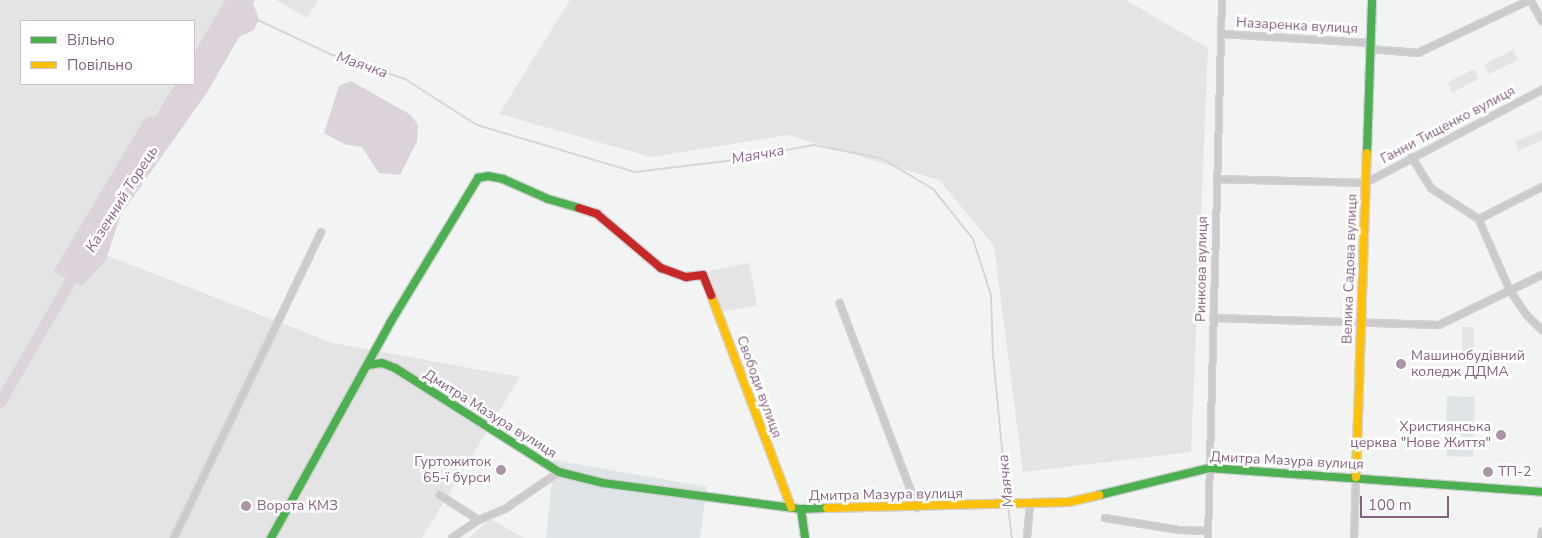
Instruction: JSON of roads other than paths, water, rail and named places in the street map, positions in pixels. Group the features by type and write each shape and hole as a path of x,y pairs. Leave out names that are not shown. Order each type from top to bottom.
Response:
{"street":[{"name":"Ринкова вулиця","path":"1208,538 1222,0"},
{"name":"Велика Садова вулиця","path":"1354,538 1372,0"},
{"name":"Назаренка вулиця","path":"1222,34 1370,46 1418,53 1530,0"},
{"path":"1530,0 1542,22"},
{"name":"Ганни Тищенко вулиця","path":"1366,183 1542,90"},
{"path":"1412,157 1431,188 1479,219 1510,290 1527,316 1542,330"},
{"name":"Свободи вулиця","path":"368,366 390,323 478,178 482,176 503,178 548,199 597,214 660,268 686,277 702,276 791,507"},
{"path":"1216,179 1366,183"},
{"path":"1479,219 1542,186"},
{"path":"174,538 321,232"},
{"path":"1214,318 1439,325 1542,275"},
{"path":"840,303 918,508"},
{"name":"Дмитра Мазура вулиця","path":"368,366 382,363 395,368 559,472 603,482 801,509 918,508 1069,502 1209,468 1356,477 1542,492"},
{"path":"271,538 368,366"},
{"path":"452,538 478,520 505,509 559,472"},
{"path":"440,495 478,520"},
{"path":"1026,505 1027,538"},
{"path":"801,509 805,538"},
{"path":"1105,518 1180,530 1208,531"},
{"path":"1541,538 1542,532"}],"water":[{"path":"225,0 255,0 253,3 259,19 254,30 239,37 208,91 121,214 106,260 82,286 53,272 145,118 155,116 174,85 195,85 195,51"},
{"path":"351,81 411,115 418,125 417,141 400,175 379,173 362,147 344,144 324,133 339,86"}],"waterway":[{"name":"Маячка","path":"258,20 330,54 405,79 477,125 635,172 726,161 814,145 881,158 933,189 973,239 991,295 993,355 1007,501"},
{"name":"Казенний Торець","path":"0,402 78,267"},
{"name":"Маячка","path":"1008,506 1012,538"}],"place":[{"name":"Машинобудівний коледж ДДМА","path":"1401,364"},
{"name":"Християнська церква \"Нове Життя\"","path":"1501,435"},
{"name":"Гуртожиток 65-ї бурси","path":"501,470"},
{"name":"ТП-2","path":"1488,472"},
{"name":"Ворота КМЗ","path":"246,506"}]}
